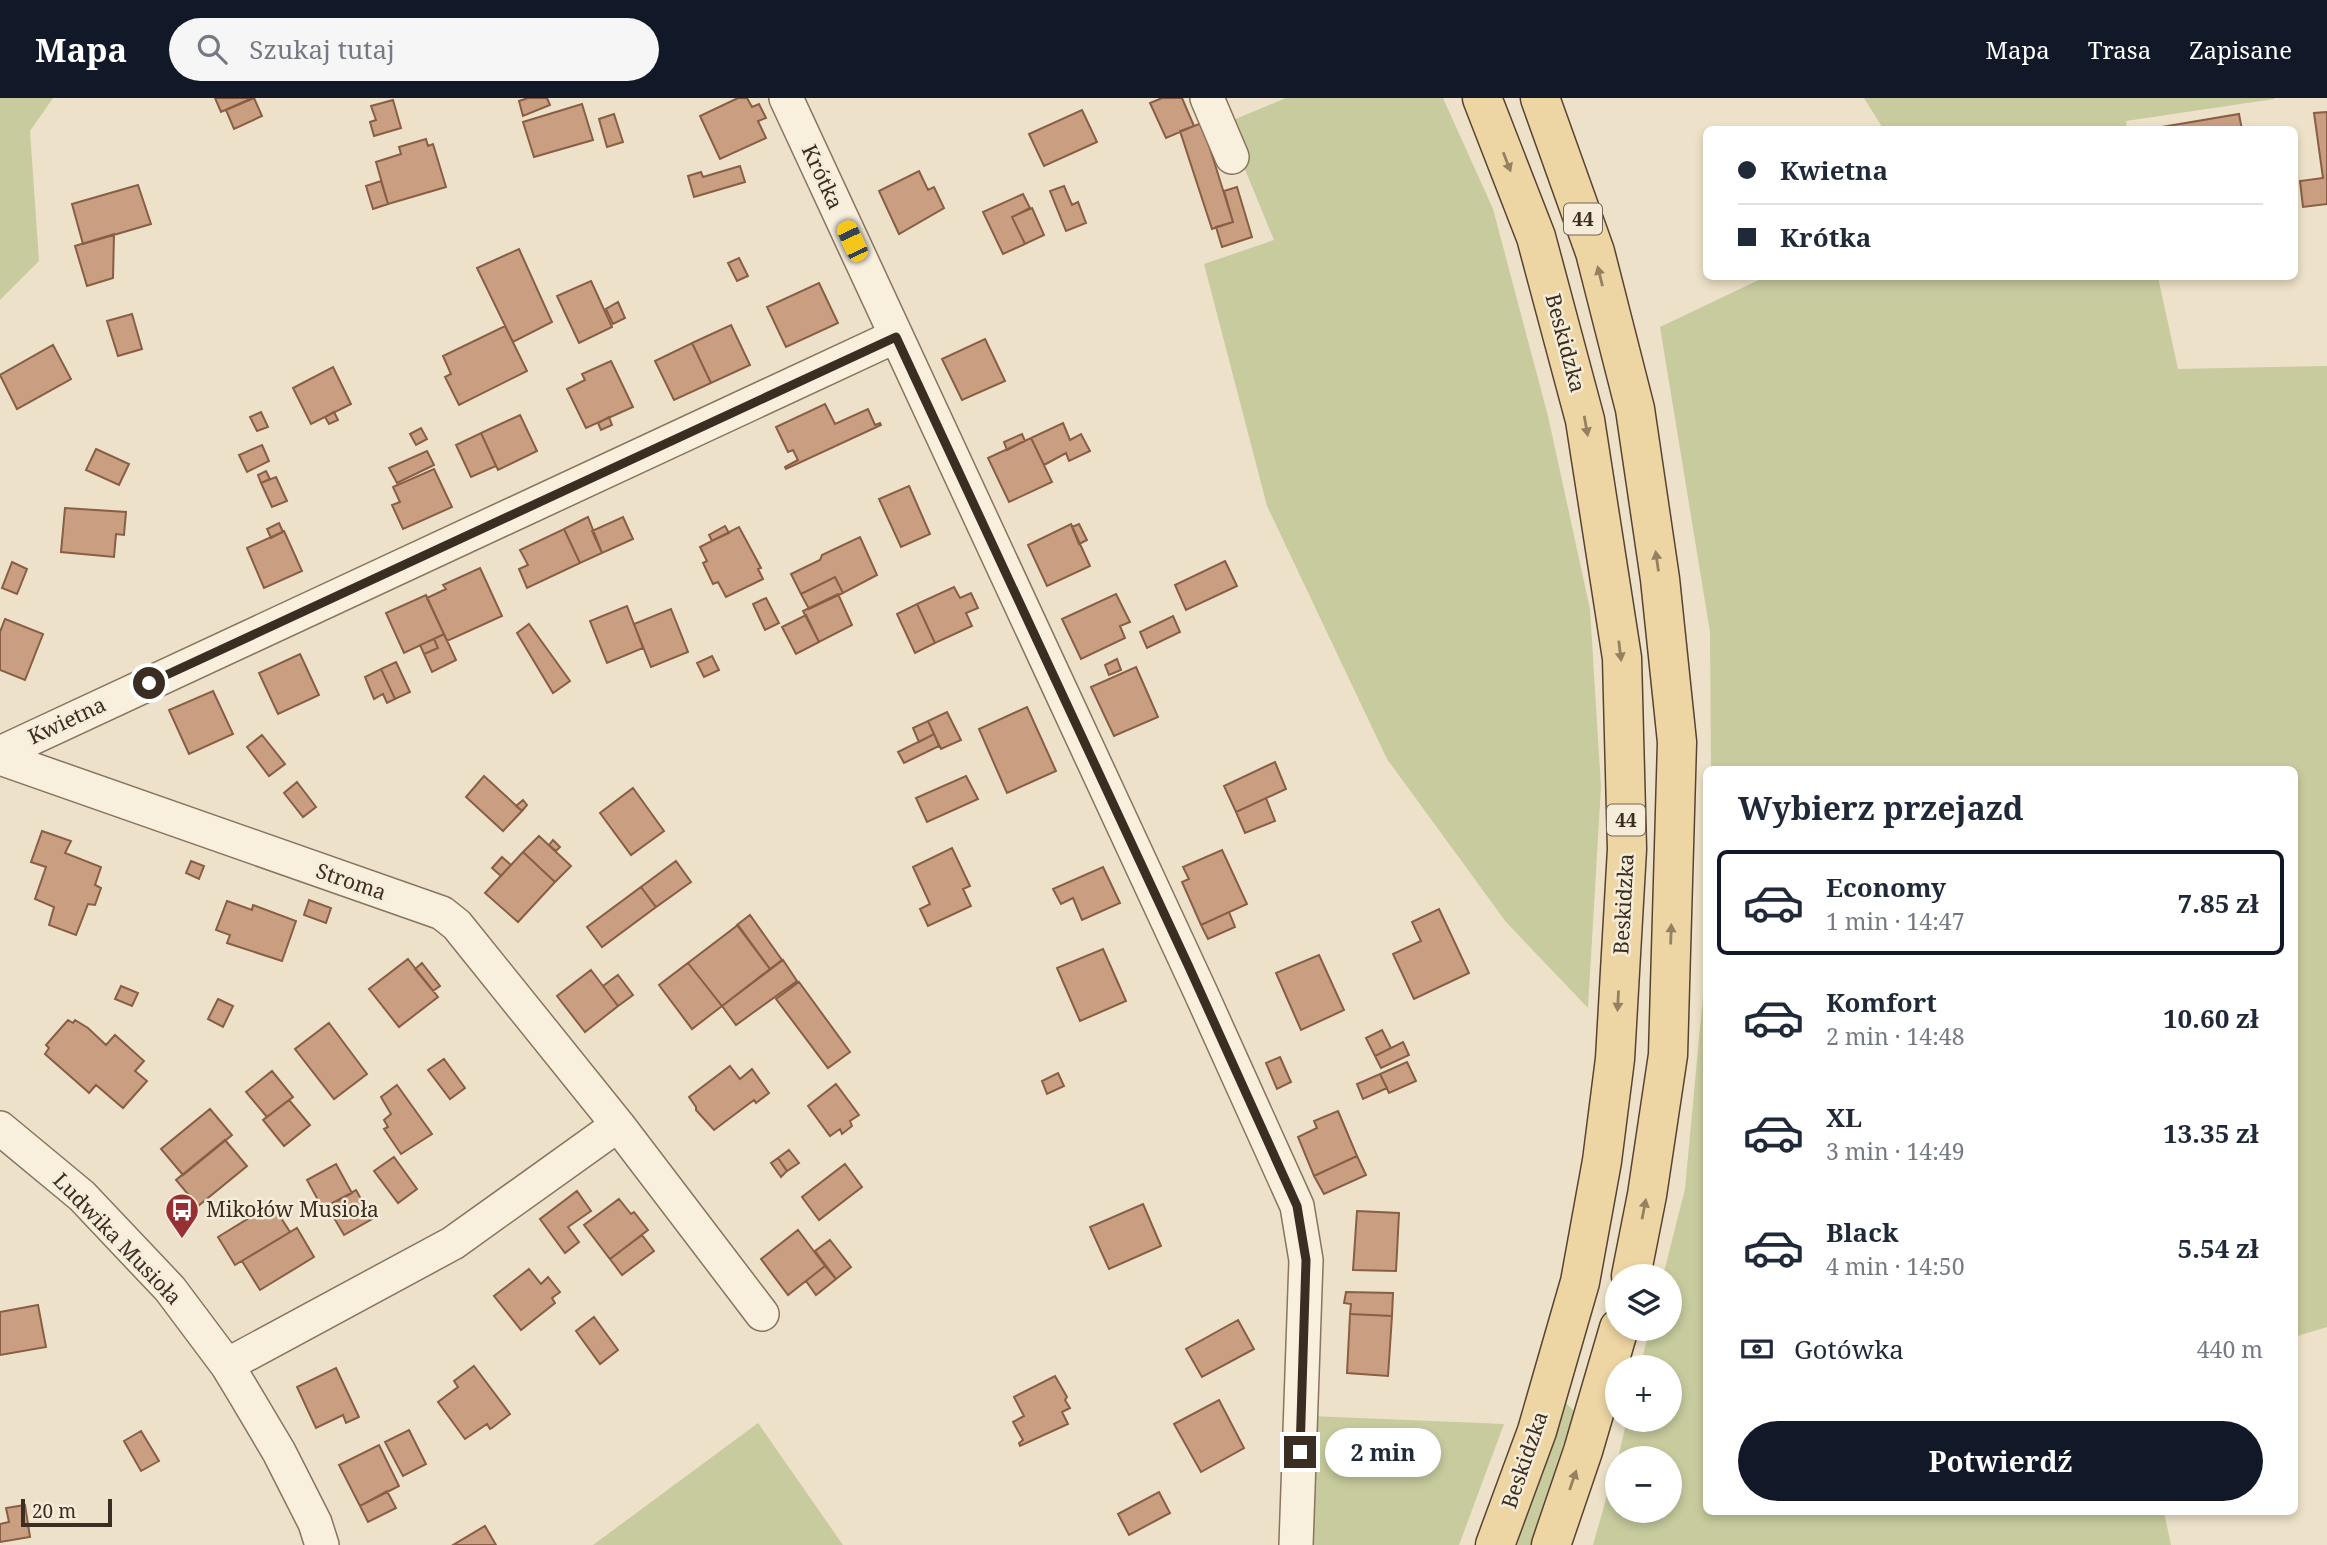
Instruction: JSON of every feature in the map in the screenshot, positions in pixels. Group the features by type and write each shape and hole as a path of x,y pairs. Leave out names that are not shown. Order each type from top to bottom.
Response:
{"main road":[{"name":"Beskidzka","path":"1482,98 1536,237 1585,420 1622,658 1627,849 1615,1059 1602,1161 1580,1282 1537,1431 1495,1545"},
{"name":"44","path":"1540,98 1595,252 1635,409 1660,579 1677,742 1668,1055 1647,1195 1633,1264"},
{"path":"1551,1545 1583,1451 1615,1341"}],"street":[{"name":"Krótka","path":"786,98 1297,1206 1306,1260 1296,1545"},
{"path":"1208,98 1232,157"},
{"name":"Kwietna","path":"0,752 896,337"},
{"name":"Stroma","path":"0,758 442,913 457,925 618,1125 762,1314"},
{"path":"227,1365 453,1243 618,1125"},
{"name":"Ludwika Musioła","path":"0,1128 82,1196 170,1289 227,1365 279,1452 315,1523 322,1545"}],"green space":[{"path":"0,98 53,98 30,131 39,261 0,300"},
{"path":"1286,98 1443,98 1493,209 1548,416 1590,609 1601,787 1588,1008 1506,922 1387,759 1267,506 1204,264 1274,240 1226,123"},
{"path":"1864,98 2274,98 2126,121 2127,126 1882,126"},
{"path":"1759,280 2159,280 2178,369 2327,366 2327,1327 2298,1336 2298,766 1711,766 1710,632 1660,327"},
{"path":"1703,996 1703,1515 2165,1515 2171,1545 1593,1545 1605,1502 1605,1523 1682,1523 1682,1446 1621,1446 1624,1432 1682,1432 1682,1355 1643,1355 1647,1341 1682,1341 1682,1264 1666,1264 1685,1189"},
{"path":"1564,1401 1574,1411 1531,1545 1517,1545"},
{"path":"1311,1416 1504,1424 1459,1545 1309,1545"},
{"path":"758,1423 843,1545 593,1545"}],"building":[{"path":"215,98 252,98 221,112"},
{"path":"254,98 262,116 234,129 226,110"},
{"path":"547,98 550,105 523,116 519,101"},
{"path":"738,98 747,98 752,107 759,104 766,118 758,121 766,138 720,159 700,116"},
{"path":"1162,98 1182,98 1194,126 1166,138 1150,103"},
{"path":"393,100 401,128 374,136 370,122 376,120 371,106"},
{"path":"582,104 593,140 534,157 523,122"},
{"path":"1082,110 1097,142 1044,166 1029,134"},
{"path":"2327,112 2327,204 2303,207 2300,181 2323,178 2314,113"},
{"path":"614,114 623,142 607,147 599,119"},
{"path":"2239,114 2241,126 2168,126"},
{"path":"1202,123 1233,222 1212,229 1180,131"},
{"path":"426,139 428,146 433,144 446,187 388,204 376,162 401,154 399,147"},
{"path":"740,166 745,182 694,197 688,176 701,172 703,177"},
{"path":"919,171 928,190 934,187 944,208 899,234 879,191"},
{"path":"381,181 388,204 373,209 366,186"},
{"path":"138,185 151,224 83,244 72,204"},
{"path":"1064,186 1072,205 1078,202 1086,223 1066,231 1050,191"},
{"path":"1237,187 1252,237 1222,247 1216,227 1233,222 1224,191"},
{"path":"1023,194 1030,208 1012,217 1025,244 1003,254 983,212"},
{"path":"1032,208 1044,235 1025,244 1012,217"},
{"path":"114,234 113,278 87,286 75,246"},
{"path":"519,249 552,322 513,342 477,268"},
{"path":"739,258 748,276 737,281 728,263"},
{"path":"591,281 612,327 579,343 557,296"},
{"path":"819,283 838,323 786,347 767,307"},
{"path":"618,302 625,318 613,324 606,309"},
{"path":"132,314 142,349 118,356 107,321"},
{"path":"731,325 750,365 711,383 692,343"},
{"path":"505,326 527,371 459,405 445,377 451,374 443,356"},
{"path":"985,339 1005,381 962,400 942,359"},
{"path":"692,343 711,383 674,400 655,361"},
{"path":"53,345 71,379 17,409 0,375"},
{"path":"611,361 633,407 586,428 567,389 585,380 582,374"},
{"path":"333,367 351,404 311,424 293,388"},
{"path":"825,404 835,424 868,409 875,425 881,425 786,469 785,467 798,460 793,450 788,452 776,427"},
{"path":"261,412 268,427 257,431 250,417"},
{"path":"334,412 338,420 329,424 325,417"},
{"path":"520,415 537,451 498,470 481,433"},
{"path":"609,417 612,425 601,430 598,423"},
{"path":"1063,423 1070,440 1081,434 1090,451 1069,461 1066,453 1044,465 1031,438"},
{"path":"421,428 427,439 416,445 410,434"},
{"path":"481,433 496,466 471,477 456,445"},
{"path":"1022,434 1025,441 1007,450 1004,442"},
{"path":"1031,438 1052,482 1009,502 988,458"},
{"path":"262,445 269,461 247,472 239,455"},
{"path":"96,449 129,464 119,485 86,470"},
{"path":"427,451 434,465 397,483 389,468"},
{"path":"434,469 452,507 403,529 392,505 400,502 393,487"},
{"path":"266,471 270,479 261,483 258,475"},
{"path":"276,477 287,501 272,507 261,483"},
{"path":"909,486 930,534 901,547 879,499"},
{"path":"65,508 126,512 124,535 116,534 114,557 61,552"},
{"path":"588,517 602,553 580,563 564,529"},
{"path":"623,517 633,539 602,553 592,531"},
{"path":"279,523 283,532 271,538 267,529"},
{"path":"1071,524 1090,566 1047,586 1028,545"},
{"path":"1079,524 1087,540 1079,544 1072,527"},
{"path":"725,526 729,533 712,541 709,535"},
{"path":"739,527 761,568 758,569 763,579 726,597 718,582 713,584 703,563 707,561 700,547"},
{"path":"564,529 580,563 527,588 519,569 528,565 520,550"},
{"path":"284,531 302,571 264,588 247,548"},
{"path":"860,537 877,575 843,593 835,577 801,594 791,574"},
{"path":"1225,561 1237,586 1186,610 1175,585"},
{"path":"12,562 27,569 17,594 2,588"},
{"path":"480,568 502,616 447,641 427,598 446,589 443,585"},
{"path":"835,577 843,593 809,609 801,594"},
{"path":"954,587 960,598 971,593 978,608 966,613 972,626 935,643 917,604"},
{"path":"838,594 852,625 819,642 803,611"},
{"path":"1116,594 1130,622 1120,626 1125,638 1081,659 1062,619"},
{"path":"426,595 444,634 404,653 386,613"},
{"path":"766,598 779,623 765,630 753,604"},
{"path":"917,604 935,643 915,653 897,614"},
{"path":"627,606 643,648 607,663 590,621"},
{"path":"671,609 688,652 651,667 634,624"},
{"path":"806,615 819,642 796,654 782,627"},
{"path":"1173,616 1180,632 1147,648 1140,632"},
{"path":"5,619 43,634 25,680 0,670 0,632"},
{"path":"529,624 570,681 553,693 517,633"},
{"path":"444,634 456,660 432,672 424,654 438,648 434,639"},
{"path":"434,639 438,648 424,654 420,645"},
{"path":"300,654 319,695 278,714 259,673"},
{"path":"712,656 719,670 704,677 697,663"},
{"path":"1117,659 1121,670 1109,675 1105,665"},
{"path":"396,662 410,692 395,699 381,669"},
{"path":"1136,667 1158,717 1114,736 1091,687"},
{"path":"381,669 395,699 387,703 383,694 374,699 365,677"},
{"path":"213,691 233,734 189,754 169,710"},
{"path":"1027,707 1056,771 1007,793 979,729"},
{"path":"947,712 961,740 941,749 928,721"},
{"path":"928,721 934,734 919,742 913,728"},
{"path":"934,734 939,746 904,763 898,752"},
{"path":"262,735 285,764 269,776 247,747"},
{"path":"1275,762 1286,789 1236,812 1224,786"},
{"path":"484,776 522,811 503,831 466,797"},
{"path":"966,776 978,799 927,822 916,798"},
{"path":"297,782 316,807 303,817 284,793"},
{"path":"633,788 664,831 631,855 600,813"},
{"path":"1266,798 1275,821 1245,833 1236,812"},
{"path":"523,800 527,805 522,811 516,806"},
{"path":"42,831 71,841 65,853 101,867 95,885 101,888 95,905 88,904 76,935 49,925 54,907 35,899 46,867 31,862"},
{"path":"539,836 571,866 555,882 523,852"},
{"path":"553,840 560,847 556,851 549,845"},
{"path":"952,848 970,886 963,889 971,906 928,926 920,909 930,904 913,867"},
{"path":"1222,850 1247,904 1201,925 1182,882 1189,879 1183,867"},
{"path":"523,852 555,882 518,922 485,893"},
{"path":"502,857 511,865 501,876 492,868"},
{"path":"191,861 204,866 199,879 186,873"},
{"path":"676,861 691,882 656,907 641,887"},
{"path":"1103,867 1120,903 1082,920 1073,898 1061,904 1053,889"},
{"path":"641,887 656,907 602,947 587,927"},
{"path":"309,900 331,908 326,923 304,915"},
{"path":"227,901 252,910 253,905 296,921 282,961 227,943 230,935 216,930"},
{"path":"1439,909 1469,973 1414,999 1393,954 1421,941 1412,922"},
{"path":"1229,912 1235,927 1208,939 1201,925"},
{"path":"750,915 782,960 770,969 737,925"},
{"path":"738,925 770,969 722,1006 688,963"},
{"path":"1103,949 1126,1001 1080,1021 1057,968"},
{"path":"1319,955 1344,1010 1301,1030 1276,973"},
{"path":"408,959 438,997 399,1027 369,989"},
{"path":"783,960 797,981 736,1025 722,1006"},
{"path":"422,963 440,986 433,991 415,969"},
{"path":"688,963 722,1006 692,1029 659,985"},
{"path":"591,970 618,1006 585,1032 557,996"},
{"path":"618,975 633,995 618,1006 603,986"},
{"path":"799,982 850,1052 828,1068 776,999"},
{"path":"121,986 138,993 132,1006 115,999"},
{"path":"218,999 233,1006 223,1027 208,1019"},
{"path":"68,1020 73,1023 75,1020 88,1028 106,1045 115,1035 144,1061 135,1071 147,1081 123,1108 96,1085 89,1093 45,1054 49,1048 46,1045"},
{"path":"329,1023 367,1074 334,1099 295,1049"},
{"path":"1382,1030 1391,1048 1375,1056 1366,1038"},
{"path":"1403,1042 1409,1055 1381,1068 1375,1056"},
{"path":"1280,1057 1291,1082 1277,1089 1266,1063"},
{"path":"444,1059 465,1088 450,1099 428,1070"},
{"path":"1407,1062 1416,1081 1389,1093 1380,1074"},
{"path":"730,1066 740,1079 752,1069 769,1093 756,1103 754,1100 714,1130 696,1110 689,1097"},
{"path":"272,1071 293,1097 267,1117 246,1092"},
{"path":"1058,1073 1064,1086 1047,1094 1042,1081"},
{"path":"1380,1074 1387,1088 1363,1099 1357,1084"},
{"path":"836,1084 859,1115 850,1121 852,1126 842,1134 840,1129 830,1136 808,1106"},
{"path":"397,1085 432,1134 401,1154 384,1129 388,1127 384,1120 391,1114 381,1097"},
{"path":"289,1100 310,1125 284,1146 263,1120"},
{"path":"210,1109 232,1135 183,1175 161,1149"},
{"path":"1338,1111 1357,1156 1314,1176 1298,1137 1317,1128 1314,1121"},
{"path":"225,1140 247,1166 198,1206 176,1180"},
{"path":"789,1150 799,1163 787,1171 778,1158"},
{"path":"1357,1156 1366,1175 1324,1194 1314,1176"},
{"path":"394,1157 417,1189 398,1203 374,1171"},
{"path":"778,1158 787,1171 781,1177 771,1163"},
{"path":"336,1164 352,1193 323,1209 307,1180"},
{"path":"845,1164 862,1187 819,1220 802,1197"},
{"path":"356,1190 372,1219 344,1235 327,1206"},
{"path":"577,1191 591,1211 568,1227 579,1242 565,1253 540,1219"},
{"path":"619,1199 648,1230 610,1259 584,1225"},
{"path":"272,1204 290,1232 235,1265 218,1237"},
{"path":"1143,1204 1161,1246 1109,1269 1090,1227"},
{"path":"1357,1211 1399,1213 1396,1271 1353,1270"},
{"path":"297,1228 314,1257 260,1290 242,1261"},
{"path":"798,1230 825,1266 788,1295 761,1259"},
{"path":"642,1235 654,1251 622,1275 610,1259"},
{"path":"830,1240 851,1267 836,1279 815,1251"},
{"path":"825,1266 836,1279 816,1295 806,1281"},
{"path":"529,1269 541,1284 548,1277 560,1292 552,1298 555,1303 521,1330 494,1296"},
{"path":"1346,1292 1393,1293 1392,1316 1350,1314 1351,1304 1344,1303"},
{"path":"38,1305 46,1347 0,1355 0,1312"},
{"path":"1350,1314 1392,1316 1388,1376 1347,1373"},
{"path":"594,1317 618,1350 600,1364 576,1331"},
{"path":"1238,1320 1254,1349 1202,1377 1186,1349"},
{"path":"474,1366 510,1414 492,1428 487,1424 465,1439 438,1402 458,1387 454,1381"},
{"path":"336,1368 359,1417 346,1423 343,1415 316,1428 297,1387"},
{"path":"1055,1376 1070,1408 1062,1412 1068,1424 1020,1446 1019,1443 1023,1440 1013,1422 1024,1416 1014,1397"},
{"path":"1219,1400 1244,1448 1201,1472 1174,1424"},
{"path":"409,1430 426,1464 403,1476 385,1442"},
{"path":"141,1431 159,1461 141,1471 124,1441"},
{"path":"379,1445 399,1486 360,1506 339,1465"},
{"path":"387,1491 396,1508 368,1522 360,1506"},
{"path":"1159,1492 1170,1513 1129,1535 1118,1514"},
{"path":"25,1505 30,1537 0,1542 0,1524 9,1522 6,1508"},
{"path":"485,1526 496,1545 453,1545"}],"place":[{"name":"Mikołów Musioła","path":"182,1240"}],"route":[{"path":"149,683 896,337 1297,1206 1306,1260 1300,1452"}]}
